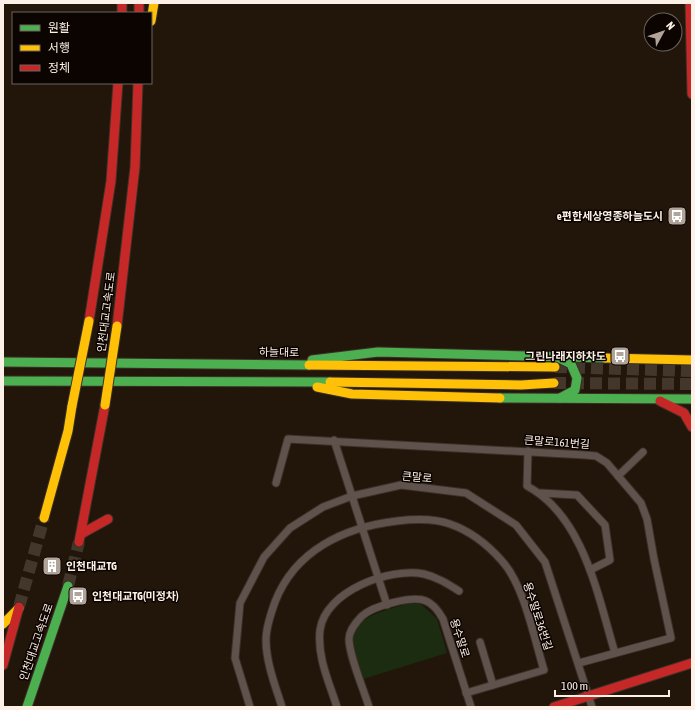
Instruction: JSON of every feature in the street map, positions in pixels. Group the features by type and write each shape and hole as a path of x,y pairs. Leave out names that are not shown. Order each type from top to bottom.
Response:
{"main road":[{"path":"152,15 154,3"},
{"path":"690,3 692,94"},
{"name":"인천대교고속도로","path":"44,518 68,431 90,320 111,181 118,84"},
{"name":"인천대교고속도로","path":"108,519 80,538 98,449 117,326 135,168 139,84"},
{"path":"285,364 378,352 553,355 692,360"},
{"path":"553,355 571,364 576,371 577,378 577,386 572,393 557,399"},
{"name":"하늘대로","path":"3,362 285,364 354,367 555,367"},
{"path":"3,381 284,381 514,385 554,383"},
{"path":"284,381 352,394 557,399 692,399"},
{"path":"656,399 684,414 692,427"},
{"name":"인천대교고속도로","path":"27,707 68,586"},
{"path":"3,624 19,607 3,665"},
{"path":"554,707 692,664"}],"street":[{"name":"큰말로161번길","path":"276,483 288,439 334,440 596,456 607,463 642,504 647,519 671,638 579,663"},
{"path":"334,440 387,605"},
{"path":"528,451 527,486 541,494 568,525 590,570 616,654"},
{"path":"618,476 643,452"},
{"name":"큰말로","path":"250,707 235,658 240,603 264,557 290,528 323,506 352,496 401,485 466,493 516,525 545,562 579,663 592,707"},
{"path":"541,494 577,495 605,525 610,560 590,570"},
{"name":"용수말로36번길","path":"282,707 268,662 266,639 271,613 278,594 290,573 305,557 321,544 340,535 382,522 408,520 431,520 450,524 471,534 503,562 515,580 521,596 544,670 466,693"},
{"path":"337,707 322,661 319,645 320,628 326,612 337,599 349,590 378,579 403,573 424,574 438,578 459,591"},
{"name":"용수말로","path":"369,707 350,649 349,638 354,625 363,615 387,605 414,599 426,601 436,608 443,619 471,707"},
{"path":"480,642 493,685"}],"green space":[{"path":"406,604 421,604 437,619 447,653 363,679 353,646 353,636 356,628 370,617"}],"tunnel":[{"path":"555,367 692,371"},
{"path":"554,383 692,384"},
{"path":"19,607 44,518"},
{"path":"68,586 79,542"}],"traffic: fast":[{"path":"312,360 378,352 605,358"},
{"path":"557,357 571,364 577,378 575,390 560,398"},
{"path":"3,362 309,365"},
{"path":"3,381 330,382"},
{"path":"500,398 692,399"},
{"path":"27,707 68,586"}],"traffic: slow":[{"path":"152,15 154,3"},
{"path":"72,406 89,321"},
{"path":"105,405 117,326"},
{"path":"605,358 692,360"},
{"path":"309,365 555,367"},
{"path":"330,382 521,385 554,383"},
{"path":"317,387 352,394 500,398"},
{"path":"44,518 68,431 72,406"},
{"path":"3,624 19,608"}],"traffic: jam":[{"path":"122,3 122,12"},
{"path":"139,3 139,12"},
{"path":"690,3 692,94"},
{"path":"89,321 111,181 118,84"},
{"path":"117,326 135,167 138,84"},
{"path":"660,401 684,413 692,427"},
{"path":"79,542 105,405"},
{"path":"81,534 108,519"},
{"path":"3,665 19,607"},
{"path":"554,707 692,663"}],"place":[{"name":"e편한세상영종하늘도시","path":"677,216"},
{"name":"그린나래지하차도","path":"620,356"},
{"name":"인천대교TG","path":"52,566"},
{"name":"인천대교TG(미정차)","path":"78,596"}]}
